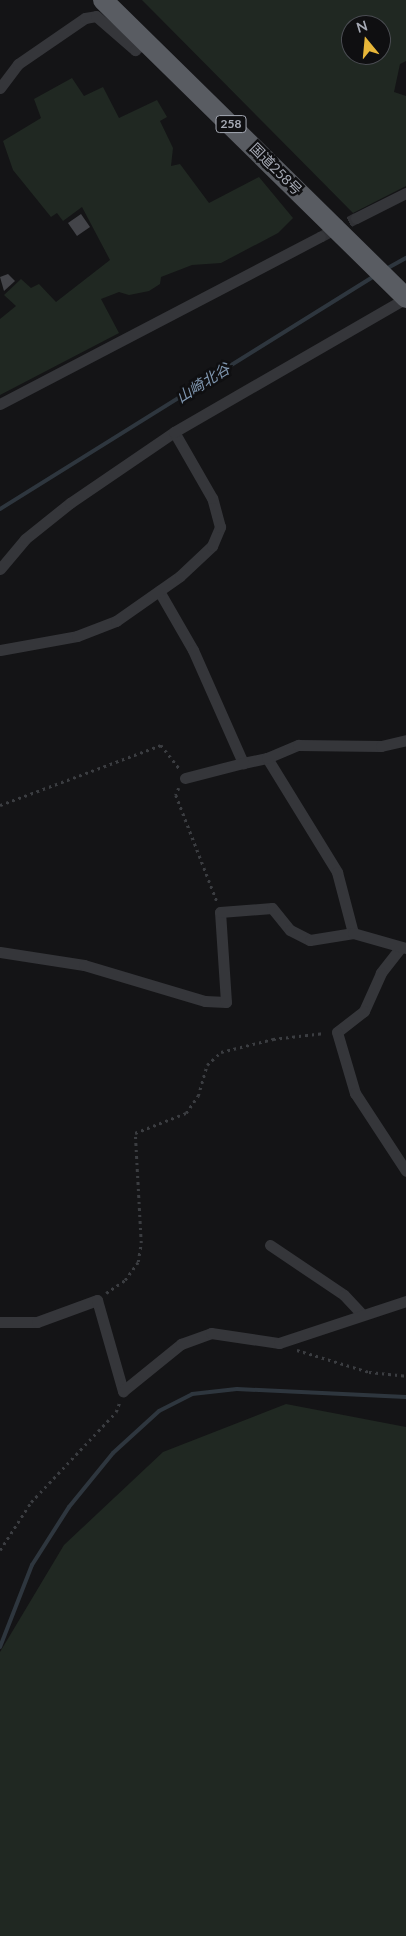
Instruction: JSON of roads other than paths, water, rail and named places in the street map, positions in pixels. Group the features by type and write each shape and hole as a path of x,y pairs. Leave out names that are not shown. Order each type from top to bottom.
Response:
{"highway":[{"name":"国道258号","path":"103,0 402,294"}],"street":[{"path":"0,88 18,64 85,18 96,16 135,50 145,41"},
{"path":"356,218 406,193"},
{"path":"0,404 320,237"},
{"path":"0,568 25,539 70,503 174,432 402,294"},
{"path":"0,650 92,630 116,621 159,591 212,546 220,527 212,498 174,432"},
{"path":"159,591 193,650 243,763"},
{"path":"185,778 267,758 298,745 381,746 406,740"},
{"path":"267,758 337,872 353,933"},
{"path":"0,952 84,965 204,1001 226,1002 220,912 272,908 290,930 310,940 353,933 403,948 381,973 364,1011 337,1032 355,1093 406,1170"},
{"path":"270,1245 344,1295 362,1314"},
{"path":"0,1322 37,1322 96,1300 123,1392 181,1344 211,1333 280,1343 362,1314 406,1301"}],"waterway":[{"name":"山崎北谷","path":"386,269 406,258"},
{"name":"山崎北谷","path":"0,509 374,276"},
{"path":"0,1647 32,1565 69,1507 113,1453 159,1411 192,1394 237,1389 406,1397"}],"tunnel":[{"path":"320,237 356,218"}]}
